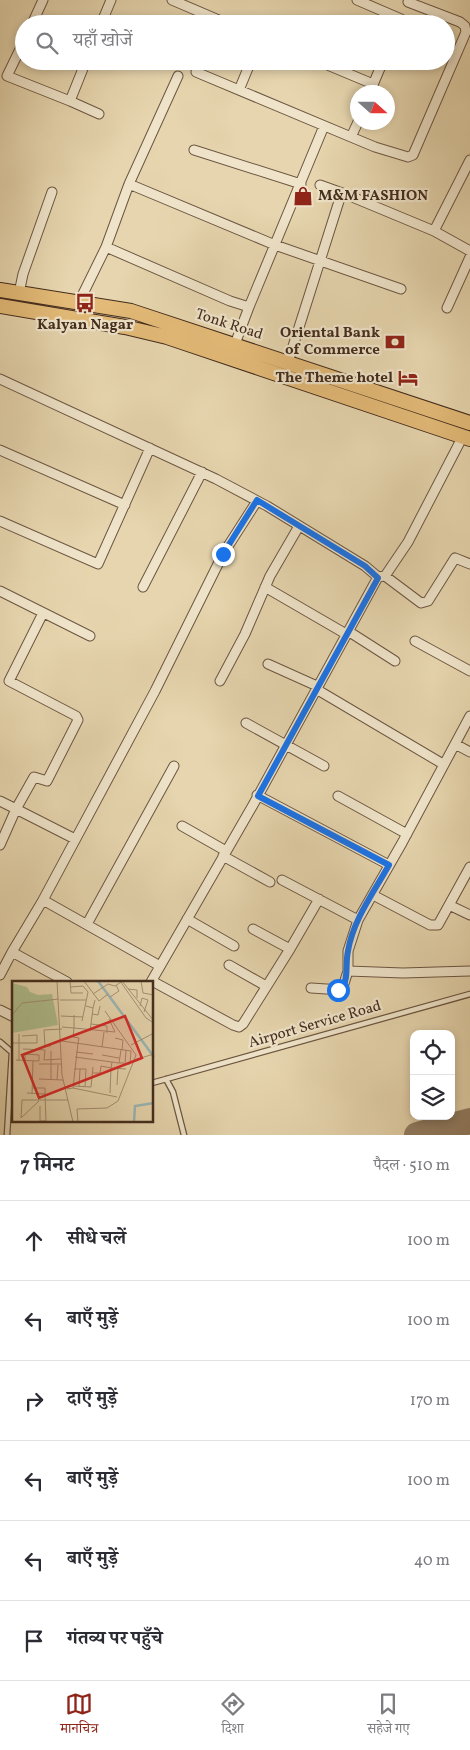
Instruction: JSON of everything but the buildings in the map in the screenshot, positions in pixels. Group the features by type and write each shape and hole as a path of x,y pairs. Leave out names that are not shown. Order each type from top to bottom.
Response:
{"main road":[{"name":"Tonk Road","path":"0,290 131,311 470,423"},
{"name":"Tonk Road","path":"0,306 125,327 167,337 467,438"}],"street":[{"path":"36,15 43,0"},
{"path":"105,15 111,0"},
{"path":"172,0 207,15"},
{"path":"357,0 388,15"},
{"path":"402,15 408,1 443,15"},
{"path":"455,20 465,26 466,32 455,58"},
{"path":"15,56 4,75 99,114"},
{"path":"70,101 82,70"},
{"path":"239,90 247,70"},
{"path":"336,70 365,85"},
{"path":"372,85 379,70"},
{"path":"196,72 375,147 408,157 413,155 450,70"},
{"path":"79,302 106,247 129,184 178,76"},
{"path":"235,344 324,126"},
{"path":"351,137 354,130"},
{"path":"194,150 301,184"},
{"path":"434,231 470,160"},
{"path":"129,184 319,262 401,289"},
{"path":"320,185 434,231 470,251"},
{"path":"19,293 23,274 52,192"},
{"path":"288,362 340,198 345,194"},
{"path":"106,247 230,301 249,307"},
{"path":"448,308 470,257"},
{"path":"0,379 202,472 257,500 365,566 421,603 428,601 455,558 470,564"},
{"path":"152,981 186,919 258,796 347,632 381,577 408,542 467,438"},
{"path":"0,521 98,564 150,448"},
{"path":"0,450 125,505"},
{"path":"143,588 202,472"},
{"path":"0,975 155,691 223,554 257,500"},
{"path":"220,680 245,634 270,576 299,526"},
{"path":"265,587 395,660"},
{"path":"0,591 90,636"},
{"path":"0,846 16,809 34,777 48,780 78,720 76,716 9,681 43,613"},
{"path":"415,641 470,671"},
{"path":"268,664 316,688 443,764"},
{"path":"312,988 342,990 348,971 348,951 358,920 407,834 470,716"},
{"path":"246,723 324,766"},
{"path":"454,744 470,752"},
{"path":"86,924 174,766"},
{"path":"258,796 389,865"},
{"path":"338,796 407,834"},
{"path":"0,801 75,838"},
{"path":"182,826 270,882"},
{"path":"372,895 430,925 438,925 470,867"},
{"path":"282,880 358,920"},
{"path":"154,983 239,1027 243,1024 319,899"},
{"path":"42,900 160,966"},
{"path":"449,905 470,915"},
{"path":"186,919 234,946"},
{"path":"253,928 290,948"},
{"path":"12,952 65,981"},
{"path":"229,965 266,986"},
{"path":"348,971 470,971"},
{"path":"0,1010 12,1016"}],"lane":[{"name":"Airport Service Road","path":"154,1082 470,994"},
{"path":"0,1042 12,1052"},
{"path":"7,1135 12,1067"},
{"path":"166,1079 173,1092 184,1135"}],"taxiway":[{"path":"417,1135 470,1121"}],"place":[{"name":"M&M FASHION","path":"303,196"},
{"name":"Kalyan Nagar","path":"85,303"},
{"name":"Oriental Bank of Commerce","path":"395,342"},
{"name":"The Theme hotel","path":"408,378"}],"route":[{"path":"223,554 257,500 365,566 378,578 258,796 389,865 358,920 348,951 348,971 344,986 342,990 338,990"}]}
